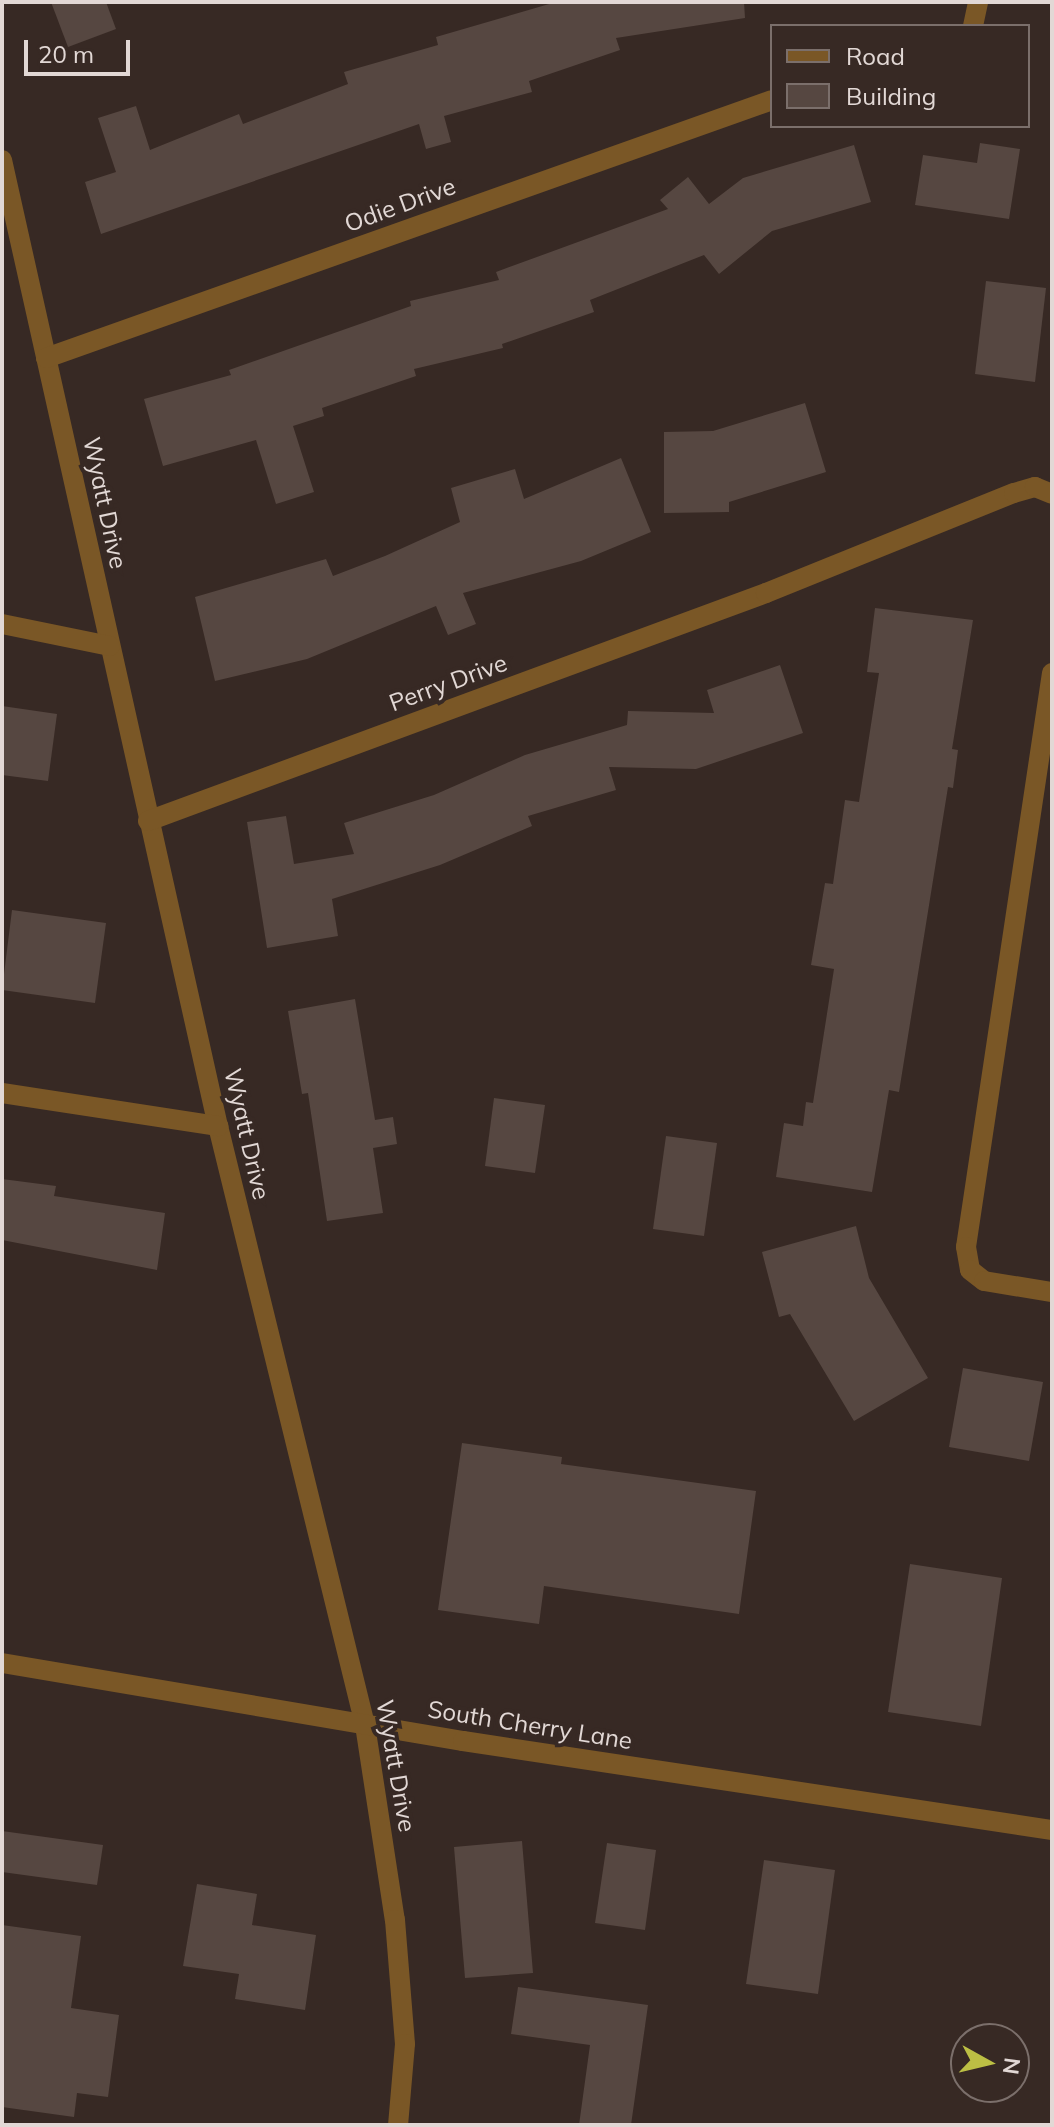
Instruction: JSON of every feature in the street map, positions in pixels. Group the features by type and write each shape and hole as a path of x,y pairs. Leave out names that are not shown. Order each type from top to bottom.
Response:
{"street":[{"path":"973,24 978,2"},
{"name":"Odie Drive","path":"46,358 770,101"},
{"name":"Wyatt Drive","path":"2,160 218,1126 365,1725 395,1920 405,2044 398,2125"},
{"name":"Perry Drive","path":"148,821 766,593 1014,493 1035,487 1052,494"},
{"path":"2,624 110,646"},
{"path":"1052,673 966,1247 970,1270 984,1281 1052,1292"},
{"path":"2,1093 218,1126"},
{"name":"South Cherry Lane","path":"2,1663 365,1725 1052,1830"}],"building":[{"path":"51,2 106,2 116,29 68,47"},
{"path":"556,2 744,2 745,18 616,38 620,50 529,81 532,92 444,116 451,142 426,149 419,124 101,234 85,182 116,172 98,118 136,106 150,150 239,114 243,124 348,84 344,72 438,45 436,37"},
{"path":"980,143 1020,149 1009,219 915,205 923,155 977,163"},
{"path":"854,145 871,202 772,231 719,274 704,255 590,300 594,312 502,344 503,348 414,369 416,376 322,408 324,416 293,426 314,492 276,504 256,440 163,466 144,399 231,375 229,370 411,306 410,301 499,280 496,272 668,209 660,200 688,177 709,204 743,178"},
{"path":"986,281 1046,288 1035,382 975,374"},
{"path":"805,403 826,472 729,502 729,512 664,513 664,432 713,431"},
{"path":"621,458 651,532 581,561 463,593 476,624 448,635 436,606 307,659 215,681 195,597 326,559 333,576 385,556 460,522 451,488 515,469 524,499"},
{"path":"875,608 973,620 952,749 958,750 953,788 948,787 899,1092 889,1090 872,1192 776,1177 784,1123 803,1126 806,1102 813,1103 834,969 811,965 825,883 833,884 845,800 859,802 879,673 867,672"},
{"path":"780,665 803,733 696,769 609,767 616,790 528,816 532,826 440,865 332,899 338,936 267,948 247,822 286,816 294,864 354,854 344,823 434,795 525,755 627,725 628,711 714,713 707,690"},
{"path":"2,706 57,714 48,781 2,775"},
{"path":"12,910 106,923 95,1003 2,990"},
{"path":"355,999 375,1120 393,1117 397,1144 373,1148 383,1213 327,1221 308,1093 302,1094 288,1011"},
{"path":"494,1098 545,1105 535,1173 485,1166"},
{"path":"666,1136 717,1143 704,1236 653,1229"},
{"path":"2,1179 56,1186 54,1196 165,1213 157,1270 2,1240"},
{"path":"856,1226 869,1278 928,1378 854,1421 790,1314 779,1317 762,1252"},
{"path":"963,1368 1043,1382 1029,1461 949,1447"},
{"path":"462,1443 562,1457 561,1464 756,1491 739,1614 544,1586 539,1624 438,1610"},
{"path":"910,1564 1002,1578 981,1726 888,1712"},
{"path":"2,1831 103,1845 97,1885 2,1872"},
{"path":"522,1841 533,1973 465,1978 454,1847"},
{"path":"607,1843 656,1850 645,1930 595,1923"},
{"path":"764,1860 835,1870 818,1994 746,1984"},
{"path":"197,1884 257,1894 252,1925 316,1935 305,2010 235,1999 239,1974 183,1966"},
{"path":"2,1925 81,1936 71,2008 119,2015 108,2097 77,2093 74,2117 2,2107"},
{"path":"518,1987 648,2005 631,2125 579,2125 590,2045 511,2034"}]}
